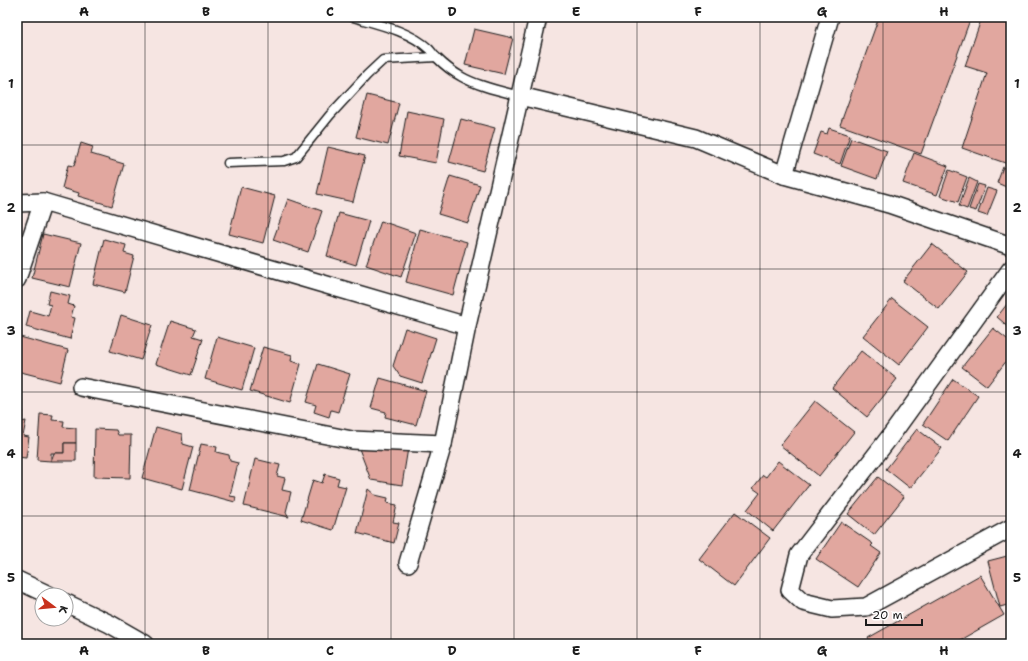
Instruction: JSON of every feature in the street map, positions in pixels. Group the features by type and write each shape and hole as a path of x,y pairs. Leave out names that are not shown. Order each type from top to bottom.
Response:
{"street":[{"path":"408,563 443,444 467,326 538,17"},
{"path":"784,175 830,17"},
{"path":"520,96 696,138 784,175 889,204 1011,246"},
{"path":"17,203 43,202 467,326"},
{"path":"17,279 43,202"},
{"path":"1011,270 892,434 799,555 790,590 803,602 832,609 866,607 1011,528"},
{"path":"81,387 352,440 443,444"},
{"path":"17,580 34,588"},
{"path":"74,607 110,624 145,644"}],"lane":[{"path":"353,17 394,29 429,49 436,57 462,77 478,84 520,96"},
{"path":"228,163 284,161 296,157 330,115 383,60 436,57"}],"building":[{"path":"879,17 971,17 921,154 840,125"},
{"path":"982,17 1011,17 1011,165 962,148 987,73 965,66"},
{"path":"474,29 513,38 504,74 465,65"},
{"path":"367,95 399,103 388,145 356,137"},
{"path":"407,111 444,119 436,163 399,156"},
{"path":"461,119 495,128 483,171 449,162"},
{"path":"829,128 850,135 840,164 813,154 821,132 827,134"},
{"path":"851,138 887,151 877,179 841,166"},
{"path":"81,143 93,147 91,154 124,164 112,206 78,196 79,193 62,188 68,165 74,166"},
{"path":"328,147 365,156 353,202 317,194"},
{"path":"914,153 948,166 937,195 903,183"},
{"path":"1003,167 1011,170 1011,189 997,183"},
{"path":"949,170 967,177 958,202 940,196"},
{"path":"450,176 480,185 468,223 438,214"},
{"path":"969,178 977,182 967,209 959,206"},
{"path":"978,184 985,186 976,211 969,209"},
{"path":"241,187 275,196 263,243 229,234"},
{"path":"987,188 997,191 987,216 978,213"},
{"path":"288,199 322,211 308,252 273,240"},
{"path":"339,213 369,221 356,265 327,256"},
{"path":"381,221 416,233 401,277 366,265"},
{"path":"420,229 467,242 453,295 406,282"},
{"path":"43,234 81,243 70,287 32,278"},
{"path":"104,239 126,245 124,253 134,256 125,292 93,284"},
{"path":"932,244 968,272 939,309 903,281"},
{"path":"50,291 70,296 68,304 74,306 71,317 75,318 70,339 26,327 30,311 48,316 51,305 47,304"},
{"path":"892,299 928,327 899,365 863,336"},
{"path":"1011,299 1011,329 997,317"},
{"path":"121,315 152,325 141,360 110,351"},
{"path":"170,321 196,329 193,336 203,339 191,375 156,364"},
{"path":"405,328 436,338 422,383 400,376 393,366"},
{"path":"993,328 1011,342 1011,355 987,386 962,367"},
{"path":"20,337 68,350 60,382 17,371 17,349"},
{"path":"217,337 254,348 242,390 205,379"},
{"path":"263,347 292,355 291,361 301,364 290,403 250,391"},
{"path":"861,351 897,379 867,417 832,388"},
{"path":"318,364 350,374 338,412 331,410 329,417 314,412 316,405 306,402"},
{"path":"380,378 426,391 416,425 385,417 386,412 371,408"},
{"path":"953,379 978,396 948,441 923,424"},
{"path":"815,401 854,432 819,476 780,445"},
{"path":"17,410 23,411 21,422 26,421 23,436 29,437 26,458 17,457"},
{"path":"40,414 53,415 52,420 64,421 63,427 76,428 76,443 64,443 64,453 51,453 51,461 37,460"},
{"path":"156,427 182,434 183,444 193,447 182,489 142,478"},
{"path":"95,429 116,430 118,435 131,435 130,478 94,477"},
{"path":"917,429 942,448 910,488 886,469"},
{"path":"64,443 76,443 76,461 51,461 54,453 64,453"},
{"path":"201,444 217,447 216,452 229,455 230,461 238,463 230,496 236,497 235,502 190,490"},
{"path":"358,446 408,448 402,485 371,480"},
{"path":"255,459 280,465 277,476 285,478 282,490 291,492 286,512 289,517 244,506"},
{"path":"778,461 809,485 773,531 747,510 760,493 753,488 763,475 766,477"},
{"path":"325,474 339,478 337,485 346,487 333,530 301,520 313,480 322,483"},
{"path":"878,477 904,497 874,535 848,514"},
{"path":"368,489 375,495 388,498 387,503 397,505 393,522 399,523 394,543 357,533"},
{"path":"735,512 770,538 734,586 699,559"},
{"path":"841,522 873,544 871,546 881,553 858,587 816,559"},
{"path":"1011,555 1011,604 1000,607 988,561"},
{"path":"980,575 1004,615 953,644 871,644 868,638"}]}
